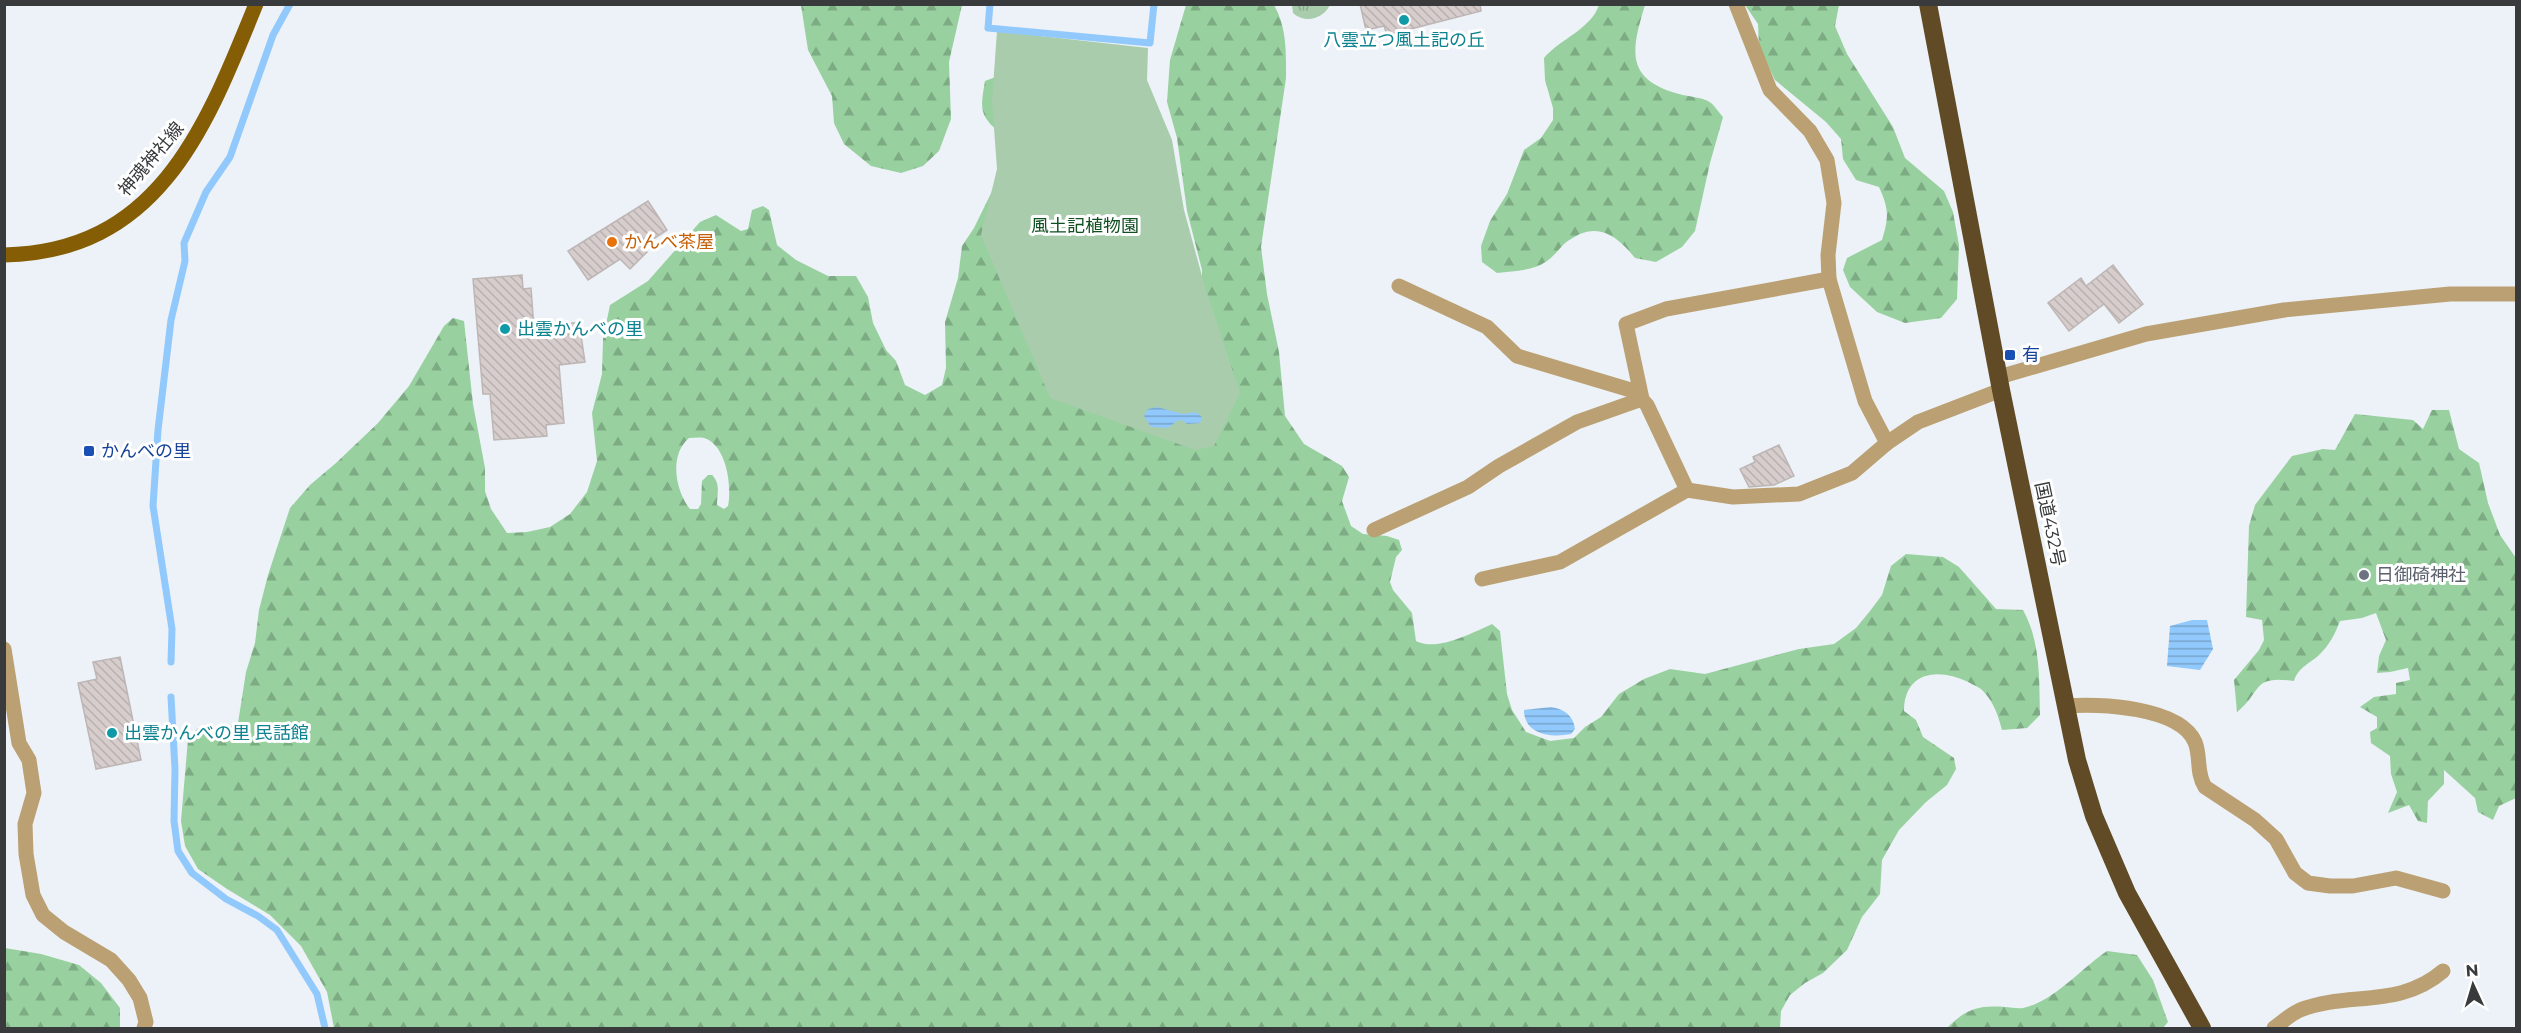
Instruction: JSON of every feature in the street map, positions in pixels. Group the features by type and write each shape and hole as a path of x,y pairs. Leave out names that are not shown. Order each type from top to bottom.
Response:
{"highway":[{"name":"国道432号","path":"1928,4 2000,383 2077,760 2094,816 2127,893 2202,1029"}],"main road":[{"name":"神魂神社線","path":"4,255 51,252 86,240 116,225 146,201 170,173 200,131 221,90 256,4"}],"street":[{"path":"1736,4 1770,90 1810,131 1827,160 1834,203 1828,255 1829,279 1865,401 1887,442"},
{"path":"1642,399 1626,324 1666,309 1829,279"},
{"path":"1399,286 1487,327 1517,356 1634,391 1647,405 1687,490"},
{"path":"1482,579 1560,562 1687,490 1733,497 1799,494 1852,473 1887,442 1918,422 2000,383 2146,334 2284,310 2450,294 2517,294"},
{"path":"1374,530 1468,487 1499,466 1577,422 1642,399"},
{"path":"4,649 19,743 29,760 34,794 25,824 26,854 33,895 43,915 64,932 111,960 129,980 140,998 146,1023 144,1029"},
{"path":"2066,706 2142,710 2166,718 2182,727 2195,740 2200,779 2205,787 2255,820 2276,839 2295,873 2308,883 2353,886 2396,878 2443,891"},
{"path":"2274,1029 2299,1010 2318,1005 2391,997 2423,984 2443,971"}],"green space":[{"path":"1292,4 1330,5 1323,14 1308,19 1293,13"},
{"path":"801,5 962,5 949,62 951,119 939,151 923,166 901,173 871,166 844,144 834,123 832,96 808,50"},
{"path":"1186,5 1274,5 1284,31 1286,78 1261,247 1267,294 1279,352 1285,416 1304,444 1342,466 1349,477 1342,501 1351,526 1363,534 1387,536 1399,540 1402,550 1396,557 1390,582 1393,590 1412,613 1416,641 1424,644 1444,643 1492,624 1500,631 1507,694 1512,710 1526,732 1550,741 1574,738 1585,727 1601,717 1619,694 1644,679 1670,669 1705,674 1799,649 1834,644 1856,628 1870,611 1882,595 1891,566 1906,554 1943,557 1959,567 1996,609 2023,610 2036,648 2040,715 2027,728 2002,730 1987,696 1981,689 1968,682 1957,677 1935,674 1916,681 1910,688 1904,711 1916,720 1923,737 1954,758 1956,769 1947,785 1926,802 1899,830 1882,860 1880,894 1862,917 1847,950 1823,973 1790,995 1781,1011 1780,1028 334,1028 327,992 301,946 270,915 198,869 185,846 181,821 188,739 198,728 220,731 238,723 246,672 255,643 259,610 290,508 310,485 378,423 409,386 444,326 453,318 464,321 473,404 485,468 485,491 491,509 507,533 550,527 570,514 587,492 597,461 592,413 602,374 603,339 610,305 648,281 700,222 716,215 741,231 748,229 752,210 763,206 769,210 777,245 796,260 828,276 856,276 868,297 873,323 886,350 896,361 905,385 925,395 942,385 946,368 945,322 958,278 962,246 974,228 1001,173 998,131 987,120 982,103 985,81 1006,73 1202,323 1202,270 1187,211 1177,138 1167,102 1170,60","holes":["689,438 704,438 712,442 723,458 729,488 728,506 724,509 717,505 718,485 712,475 708,475 702,481 701,504 698,509 690,509 685,501 676,473 679,454"]},
{"path":"1599,5 1645,5 1635,49 1636,61 1641,71 1661,88 1708,101 1723,117 1695,231 1682,247 1656,262 1635,258 1619,241 1603,232 1594,231 1575,237 1564,244 1547,261 1536,267 1497,273 1482,262 1481,246 1490,221 1507,194 1524,150 1541,138 1553,120 1553,108 1545,80 1544,58 1589,21"},
{"path":"1745,5 1839,5 1835,26 1847,54 1893,127 1905,158 1944,191 1953,212 1959,245 1957,299 1941,318 1905,323 1877,312 1850,287 1843,270 1847,258 1882,240 1887,213 1882,195 1879,187 1856,180 1843,159 1841,139 1826,122 1775,80 1759,47 1758,24"},
{"name":"風土記植物園","path":"997,31 1148,48 1147,80 1172,140 1184,210 1205,287 1240,393 1214,446 1195,450 1050,398 981,235 997,169 992,101"},
{"path":"2432,410 2449,410 2459,449 2479,463 2488,503 2500,535 2516,558 2516,798 2499,806 2493,820 2478,812 2475,798 2444,770 2444,784 2428,801 2427,823 2418,821 2409,805 2388,813 2397,792 2391,774 2390,756 2371,743 2370,732 2377,728 2377,717 2360,707 2374,697 2396,694 2396,683 2410,680 2408,668 2377,673 2379,656 2386,640 2376,613 2362,618 2340,621 2327,646 2302,669 2294,681 2271,680 2264,683 2237,712 2234,680 2259,650 2264,640 2262,620 2246,617 2249,526 2255,505 2292,456 2323,449 2335,450 2355,414 2413,420 2423,429"},
{"path":"5,948 41,954 79,965 101,983 120,1008 120,1028 5,1028"},
{"path":"2107,951 2137,955 2153,980 2168,1022 2163,1028 1947,1028 1960,1016 1980,1008 2021,1008 2034,1005 2056,992"}],"water":[{"path":"1157,407 1183,414 1196,412 1202,417 1200,423 1187,424 1182,420 1168,428 1151,427 1144,416 1148,409"},
{"path":"2192,620 2207,620 2213,649 2200,670 2167,666 2170,626"},
{"path":"1551,707 1560,709 1570,716 1575,729 1571,734 1548,735 1534,730 1529,725 1524,710"}],"building":[{"name":"八雲立つ風土記の丘","path":"1360,4 1480,4 1481,11 1387,35 1384,26 1366,30"},
{"name":"かんべ茶屋","path":"648,201 667,230 641,247 647,252 630,269 620,259 588,280 568,251"},
{"path":"2113,265 2143,304 2119,323 2104,304 2069,331 2048,303 2081,278 2086,286"},
{"path":"522,275 523,289 531,288 534,329 579,322 585,362 559,365 564,423 546,425 547,436 494,440 490,394 483,394 473,279"},
{"path":"1779,445 1794,476 1774,485 1749,487 1740,469 1755,462 1753,457"},
{"name":"出雲かんべの里 民話館","path":"120,657 141,760 96,769 78,683 97,679 93,662"}],"waterway":[{"path":"171,662 172,629 153,506 158,430 171,320 185,261 184,243 206,192 230,157 273,35 290,4"},
{"path":"990,4 988,28 1150,43 1154,4"},
{"path":"171,697 175,769 174,821 178,851 192,873 226,899 258,916 277,930 317,994 325,1028"}],"place":[{"name":"八雲立つ風土記の丘","path":"1404,20"},
{"name":"かんべ茶屋","path":"612,242"},
{"name":"出雲かんべの里","path":"505,329"},
{"name":"有","path":"2010,355"},
{"name":"かんべの里","path":"89,451"},
{"name":"日御碕神社","path":"2364,575"},
{"name":"出雲かんべの里 民話館","path":"112,733"}]}
